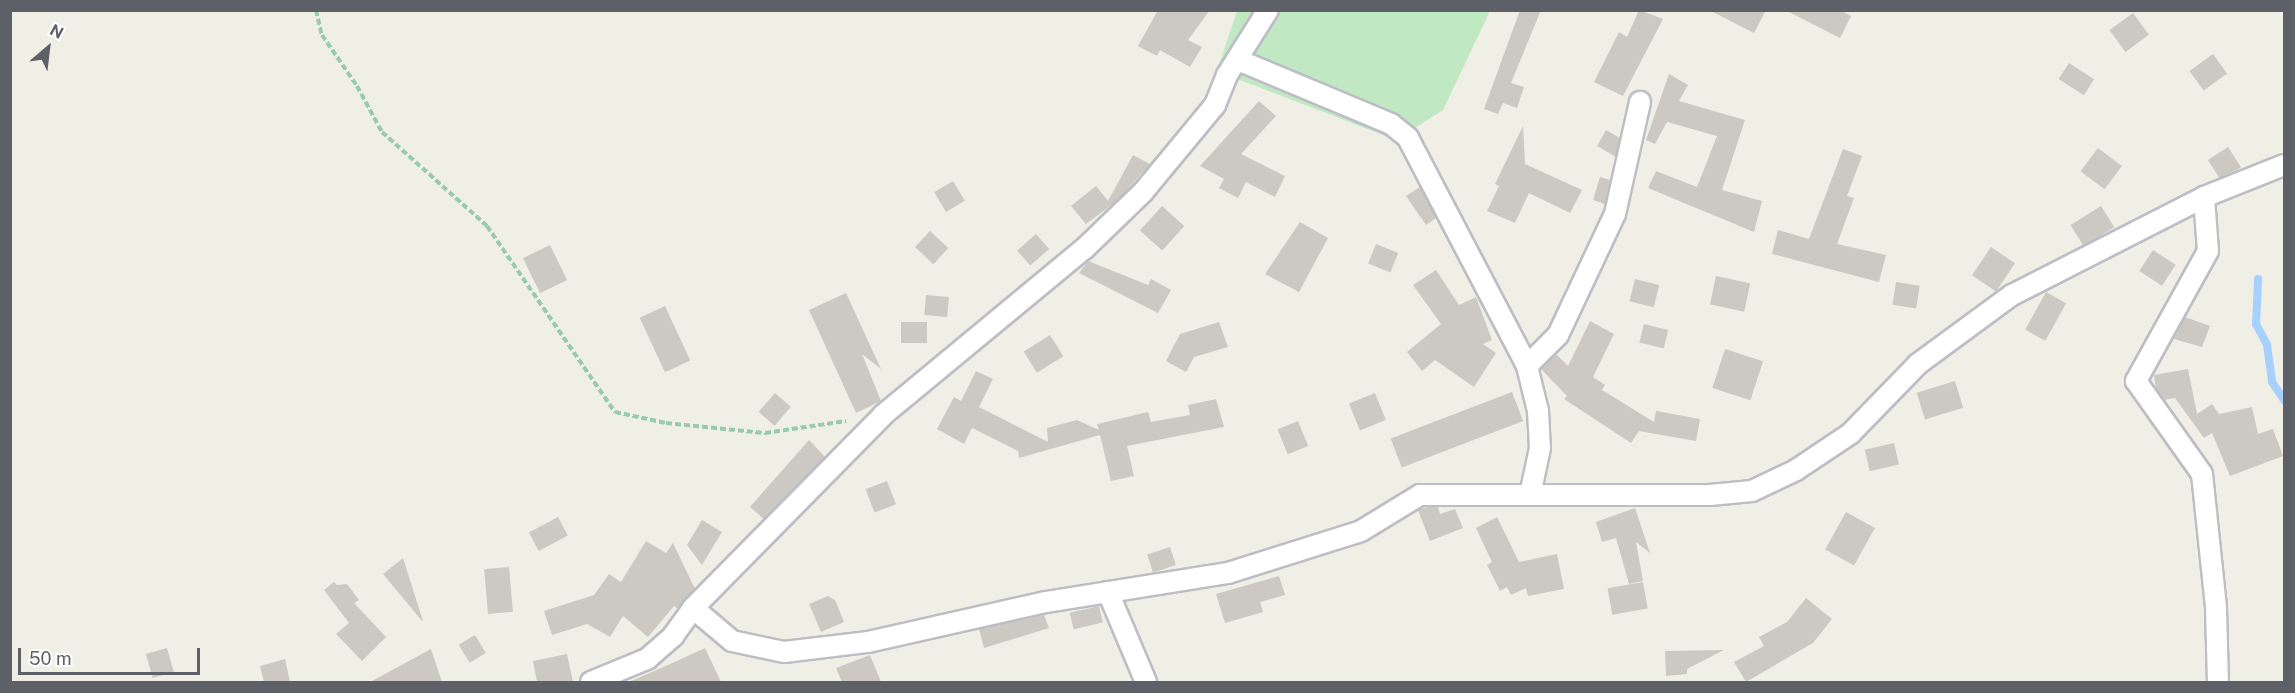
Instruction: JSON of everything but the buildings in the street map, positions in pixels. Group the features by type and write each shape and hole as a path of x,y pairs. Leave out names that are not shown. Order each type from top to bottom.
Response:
{"street":[{"path":"591,682 647,659 673,636 693,608 883,415 1084,249 1143,192 1215,105 1238,60 1268,10"},
{"path":"1238,60 1391,124 1408,138 1527,366 1538,411 1540,448 1530,495"},
{"path":"1527,366 1558,335 1615,214 1640,102"},
{"path":"693,608 732,641 784,652 868,642 1046,602 1228,573 1361,531 1420,495 1710,495 1752,491 1796,470 1850,434 1918,364 2012,295 2204,196 2284,165"},
{"path":"2204,196 2208,251 2136,381 2202,474 2216,608 2218,682"},
{"path":"1108,592 1146,682"}],"path":[{"path":"316,10 322,35 357,86 382,132 487,226 615,412 666,423 765,433 883,415"}],"green space":[{"path":"1237,11 1490,11 1443,110 1396,140 1227,75 1218,68"}],"waterway":[{"path":"2258,279 2256,324 2267,345 2272,382 2284,400"}]}
